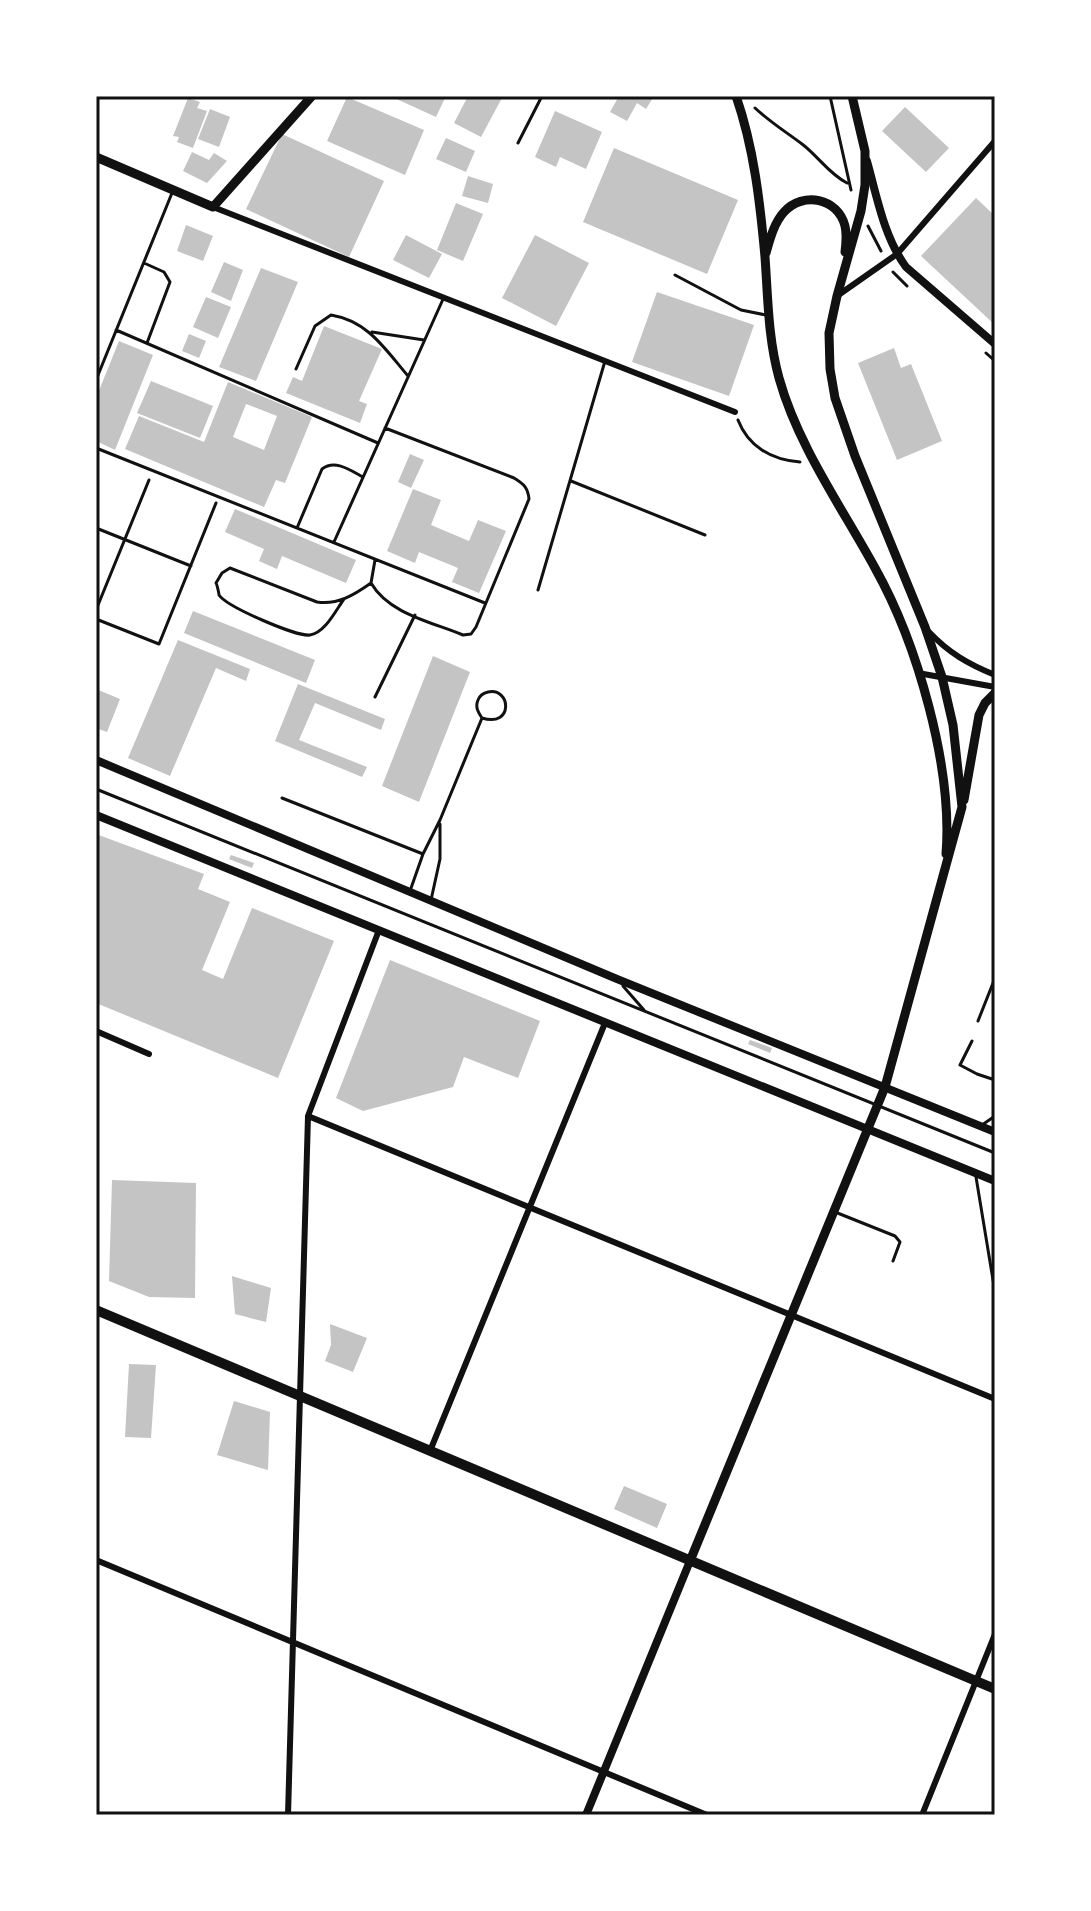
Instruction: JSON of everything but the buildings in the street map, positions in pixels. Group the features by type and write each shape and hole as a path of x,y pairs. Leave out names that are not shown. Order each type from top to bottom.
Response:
{"main road":[{"path":"96,157 213,207 312,96"},
{"path":"736,96 746,124 756,175 768,315 779,378 792,415 898,615 918,673 945,798 947,834 944,869"},
{"path":"852,96 865,151 865,185 829,333 830,369 835,398 942,677 953,725 962,807"},
{"path":"765,257 778,220 798,201 810,199 827,203 838,212 845,224 843,275"},
{"path":"690,1561 885,1087 955,838 979,715 995,693"},
{"path":"96,1310 995,1689"}],"street":[{"path":"837,296 897,254 995,141"},
{"path":"865,151 887,231 897,254 906,267 995,344"},
{"path":"213,207 735,412"},
{"path":"925,627 948,652 995,675"},
{"path":"918,673 995,687"},
{"path":"96,760 617,979 995,1132"},
{"path":"96,815 995,1181"},
{"path":"288,1815 308,1116 379,930"},
{"path":"430,1451 605,1023"},
{"path":"96,1031 149,1054"},
{"path":"308,1116 995,1399"},
{"path":"96,1560 707,1815"},
{"path":"586,1815 690,1561"},
{"path":"922,1815 995,1634"}],"lane":[{"path":"518,143 542,96"},
{"path":"96,380 173,190"},
{"path":"144,263 164,272 170,282 147,343"},
{"path":"675,275 741,310 768,315"},
{"path":"334,543 444,297"},
{"path":"296,369 315,326 331,315 348,318 371,331 424,340"},
{"path":"116,330 378,443"},
{"path":"371,331 408,376"},
{"path":"538,590 605,361"},
{"path":"375,560 371,583 378,595 390,605 463,635 471,634 529,499 523,483 514,478 385,428"},
{"path":"96,448 485,603"},
{"path":"297,528 322,469 328,464 334,463 363,477"},
{"path":"571,481 705,535"},
{"path":"344,599 321,630 312,635 299,634 232,605 219,595 216,583 222,573 230,568 317,602 330,603 344,599 371,583"},
{"path":"375,697 415,615"},
{"path":"491,691 500,693 506,710 500,718 491,721 482,718 477,711 477,701 482,694 491,691"},
{"path":"410,891 482,718"},
{"path":"96,789 995,1153"},
{"path":"282,798 423,854"},
{"path":"431,900 440,859 440,820"},
{"path":"978,1021 995,978"},
{"path":"617,979 647,1013"},
{"path":"972,1041 960,1065 995,1080"},
{"path":"980,1126 995,1116"},
{"path":"975,1173 995,1292"},
{"path":"833,1212 895,1236 900,1242 893,1261"}],"path":[{"path":"830,96 847,183 855,199"},
{"path":"755,108 847,183"},
{"path":"867,223 881,251"},
{"path":"735,412 748,440 755,447 794,461 816,462"},
{"path":"96,610 153,471"},
{"path":"96,619 159,644 219,497"},
{"path":"96,528 191,566"}]}
